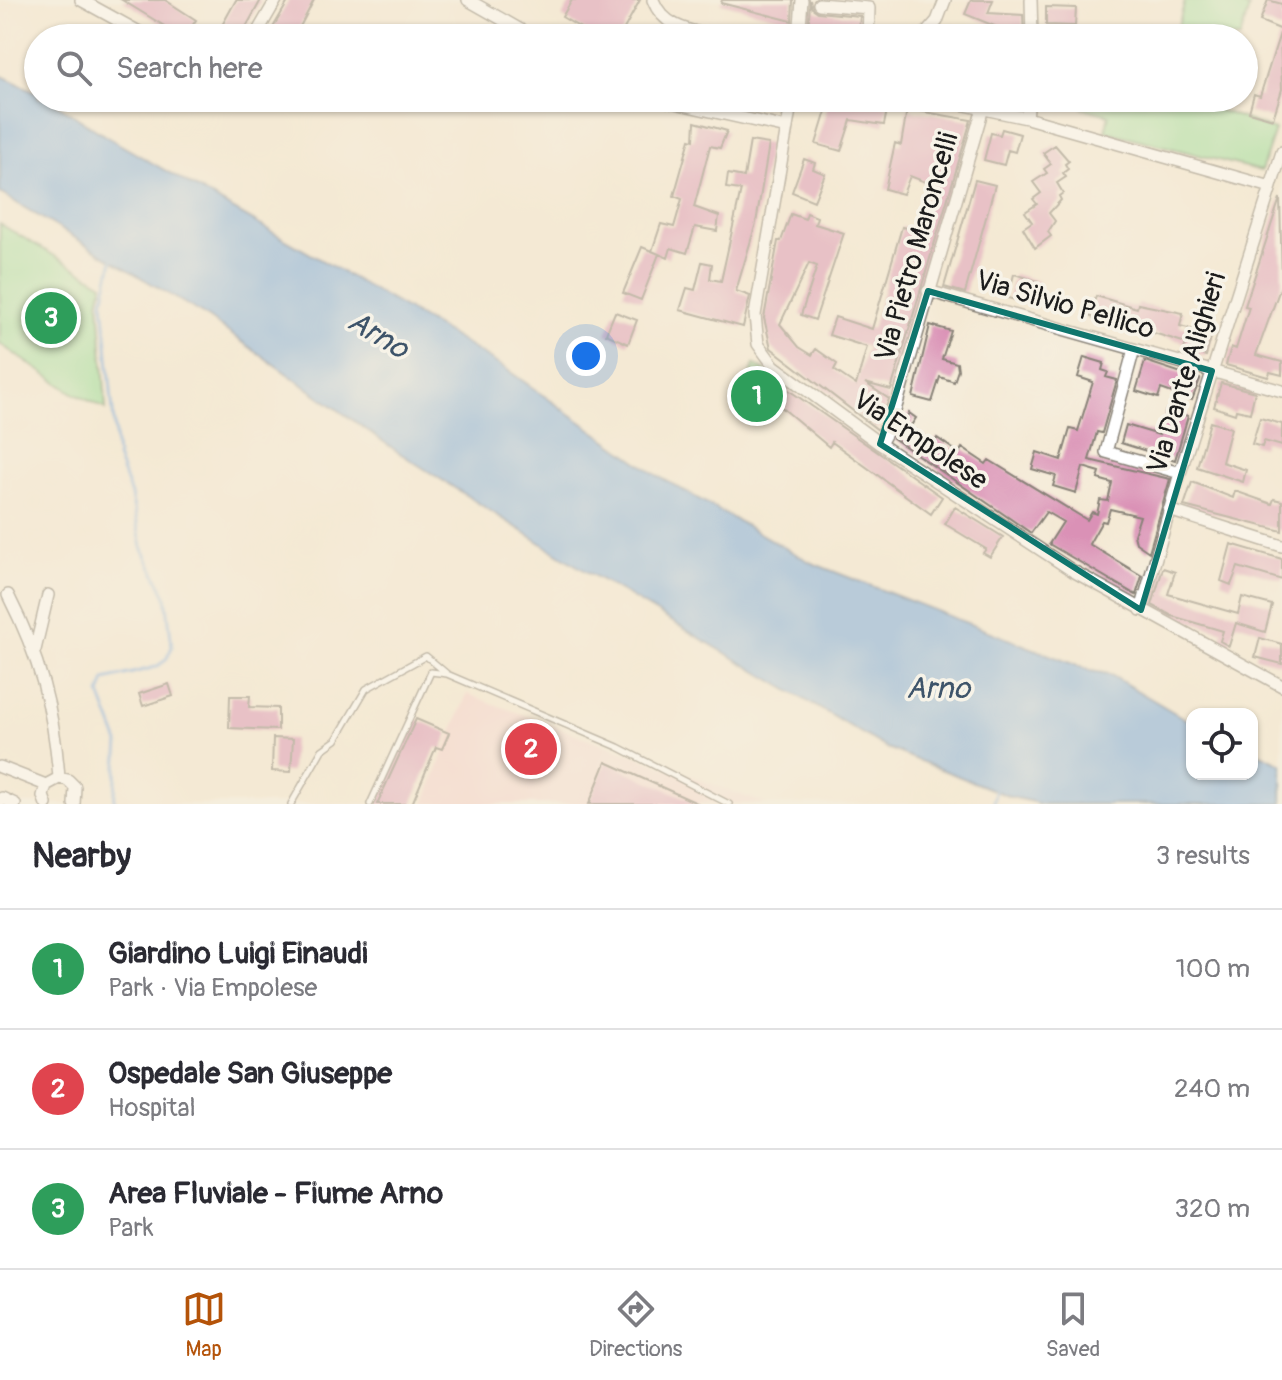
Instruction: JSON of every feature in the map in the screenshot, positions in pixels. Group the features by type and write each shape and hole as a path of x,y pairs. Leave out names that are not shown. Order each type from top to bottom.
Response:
{"street":[{"path":"81,0 125,24"},
{"path":"262,24 276,0"},
{"path":"468,0 510,24"},
{"path":"653,0 663,18 672,24"},
{"path":"934,24 945,0"},
{"path":"1031,0 1032,24"},
{"path":"802,24 807,3 869,8 868,24"},
{"path":"715,112 787,128"},
{"name":"Via Empolese","path":"790,112 755,315 758,344 774,366 880,444 1073,571 1282,686"},
{"name":"Via Pietro Maroncelli","path":"880,444 891,424 982,112"},
{"path":"1001,112 1271,187"},
{"path":"1027,118 1028,112"},
{"name":"Via Dante Alighieri","path":"1141,610 1180,473 1282,152"},
{"name":"Via Silvio Pellico","path":"928,291 1282,391"},
{"path":"1134,349 1106,452 1180,473"},
{"path":"1169,510 1282,546"},
{"path":"8,595 35,651 52,716 59,778"},
{"path":"35,651 48,595"},
{"path":"0,767 46,785"},
{"path":"46,804 43,796 46,785 59,778 68,780 75,787 76,803"},
{"path":"0,802 2,798 15,804"}],"lane":[{"path":"291,804 322,750 336,740 366,689 426,656 447,674"},
{"path":"370,804 431,672 447,674 618,747 729,804"}],"highlighted area":[{"path":"928,291 1212,371 1141,610 880,444"}],"shaded area":[{"path":"467,694 766,804 424,804"}],"green space":[{"path":"1185,0 1229,0 1249,8 1244,24 1179,24"},
{"path":"1097,112 1225,112 1275,130 1261,171 1105,131 1109,115"},
{"path":"0,224 103,284 99,302 106,409 73,393 0,344"},
{"path":"754,364 780,380 753,420 739,413"}],"water":[{"name":"Arno","path":"0,75 24,86 24,112 69,112 436,326 506,369 658,476 812,563 1091,671 1109,674 1186,719 1186,780 1258,780 1258,753 1282,764 1282,804 1042,804 1011,797 887,748 574,564 398,452 204,315 0,193"}],"building":[{"path":"122,0 165,0 196,20 193,24 161,24"},
{"path":"236,0 261,0 248,24 223,24"},
{"path":"289,0 314,0 301,24 275,24"},
{"path":"572,0 640,0 627,24 574,24 562,17"},
{"path":"722,0 793,0 792,21 721,3"},
{"path":"810,0 812,8 818,12 860,16 859,24 809,24"},
{"path":"971,0 993,0 988,13 1023,15 1023,24 990,24 965,14"},
{"path":"1268,0 1282,4 1282,30 1260,21"},
{"path":"1046,7 1076,8 1075,24 1046,24"},
{"path":"1280,33 1282,89 1273,119 1249,112 1258,112"},
{"path":"826,112 887,112 884,125 851,120 841,151 816,144"},
{"path":"906,112 971,120 891,390 865,383 889,399 878,430 771,348 764,318 778,241 781,241 791,214 805,219 807,213 817,217 815,224 844,233 815,320 801,315 817,266 809,263 780,324 799,347 812,355 816,349 837,364 834,370 856,385 867,347 829,335 835,317 872,329 902,227 916,230 931,184 910,176 903,194 885,189 895,143 901,145"},
{"path":"695,122 727,131 720,148 710,146 694,207 719,216 717,231 695,227 687,253 671,248 668,258 652,251 661,224 674,227 682,199 674,196 690,139 694,140"},
{"path":"1002,129 1020,134 1015,152 1008,150 1004,165 984,160 991,133 1000,135"},
{"path":"750,141 769,144 756,223 736,291 750,296 743,327 680,310 687,288 695,290 702,262 712,264 710,279 721,281 741,190 726,188 728,174 744,177"},
{"path":"1055,145 1069,161 1065,164 1068,169 1063,173 1066,177 1057,183 1063,193 1059,196 1061,200 1049,213 1055,221 1048,232 1051,236 1035,248 1023,228 1032,222 1025,212 1037,204 1033,199 1041,193 1033,182 1047,173 1044,169 1051,164 1043,153"},
{"path":"804,159 815,163 813,169 825,174 814,201 792,192"},
{"path":"975,180 995,185 965,293 944,287"},
{"path":"1280,198 1282,283 1256,355 1282,362 1282,375 1270,372 1268,377 1226,365 1231,347 1236,349 1249,307 1245,306"},
{"path":"642,247 659,254 641,300 623,293"},
{"path":"1014,274 1038,281 1032,305 1008,298"},
{"path":"1096,296 1137,308 1138,304 1183,313 1180,326 1212,334 1206,356 1184,350 1186,343 1115,321 1114,325 1094,319 1090,315"},
{"path":"615,312 637,320 628,344 606,334"},
{"path":"930,325 951,331 942,359 957,363 958,370 954,382 940,377 932,402 913,397"},
{"path":"1084,357 1104,363 1102,370 1108,372 1106,377 1117,380 1102,433 1097,432 1089,460 1170,479 1149,552 1136,543 1134,535 1140,516 1110,509 1106,522 1102,521 1089,544 1142,576 1136,595 1049,544 1063,522 1046,512 1031,533 893,438 909,413 916,418 910,427 934,443 937,438 959,453 962,448 986,464 989,460 1087,520 1092,512 1097,514 1100,500 1108,501 1112,483 1098,479 1100,472 1083,467 1076,493 1053,486 1056,476 1032,469 1037,452 1061,460 1070,429 1078,431 1093,382 1078,377"},
{"path":"1145,361 1200,379 1192,400 1161,389 1158,398 1136,391"},
{"path":"1221,383 1255,392 1250,413 1236,410 1235,414 1214,407"},
{"path":"780,384 942,497 931,514 832,442 829,447 780,406 776,411 766,404"},
{"path":"1166,410 1188,416 1175,460 1121,443 1126,425 1159,435"},
{"path":"1260,418 1282,424 1282,446 1264,441 1262,447 1252,444"},
{"path":"1210,422 1231,428 1222,462 1246,470 1243,482 1197,467"},
{"path":"1192,482 1233,498 1235,491 1272,504 1274,499 1282,501 1282,531 1184,506"},
{"path":"955,507 1003,537 990,557 983,553 986,549 945,524"},
{"path":"1231,544 1282,559 1282,580 1238,567 1231,585 1221,581"},
{"path":"1163,568 1175,572 1168,594 1238,614 1242,597 1272,605 1265,632 1236,623 1229,646 1220,641 1223,631 1172,616 1152,605"},
{"path":"1260,638 1282,644 1282,664 1255,657"},
{"path":"169,684 173,696 143,706 139,694"},
{"path":"230,696 250,696 249,707 278,708 278,730 229,728"},
{"path":"416,719 449,733 442,749 436,747 412,804 377,804"},
{"path":"273,738 293,739 291,772 272,771"},
{"path":"606,762 699,804 589,804"}],"waterway":[{"path":"113,258 103,301 117,457 131,495 142,547 166,596 172,647 166,660 156,667 105,680 100,694 119,743 114,804"},
{"path":"993,804 996,788"}],"place":[{"name":"Area Fluviale - Fiume Arno","path":"51,318"},
{"name":"Giardino Luigi Einaudi","path":"757,396"},
{"name":"Ospedale San Giuseppe","path":"531,749"}]}
